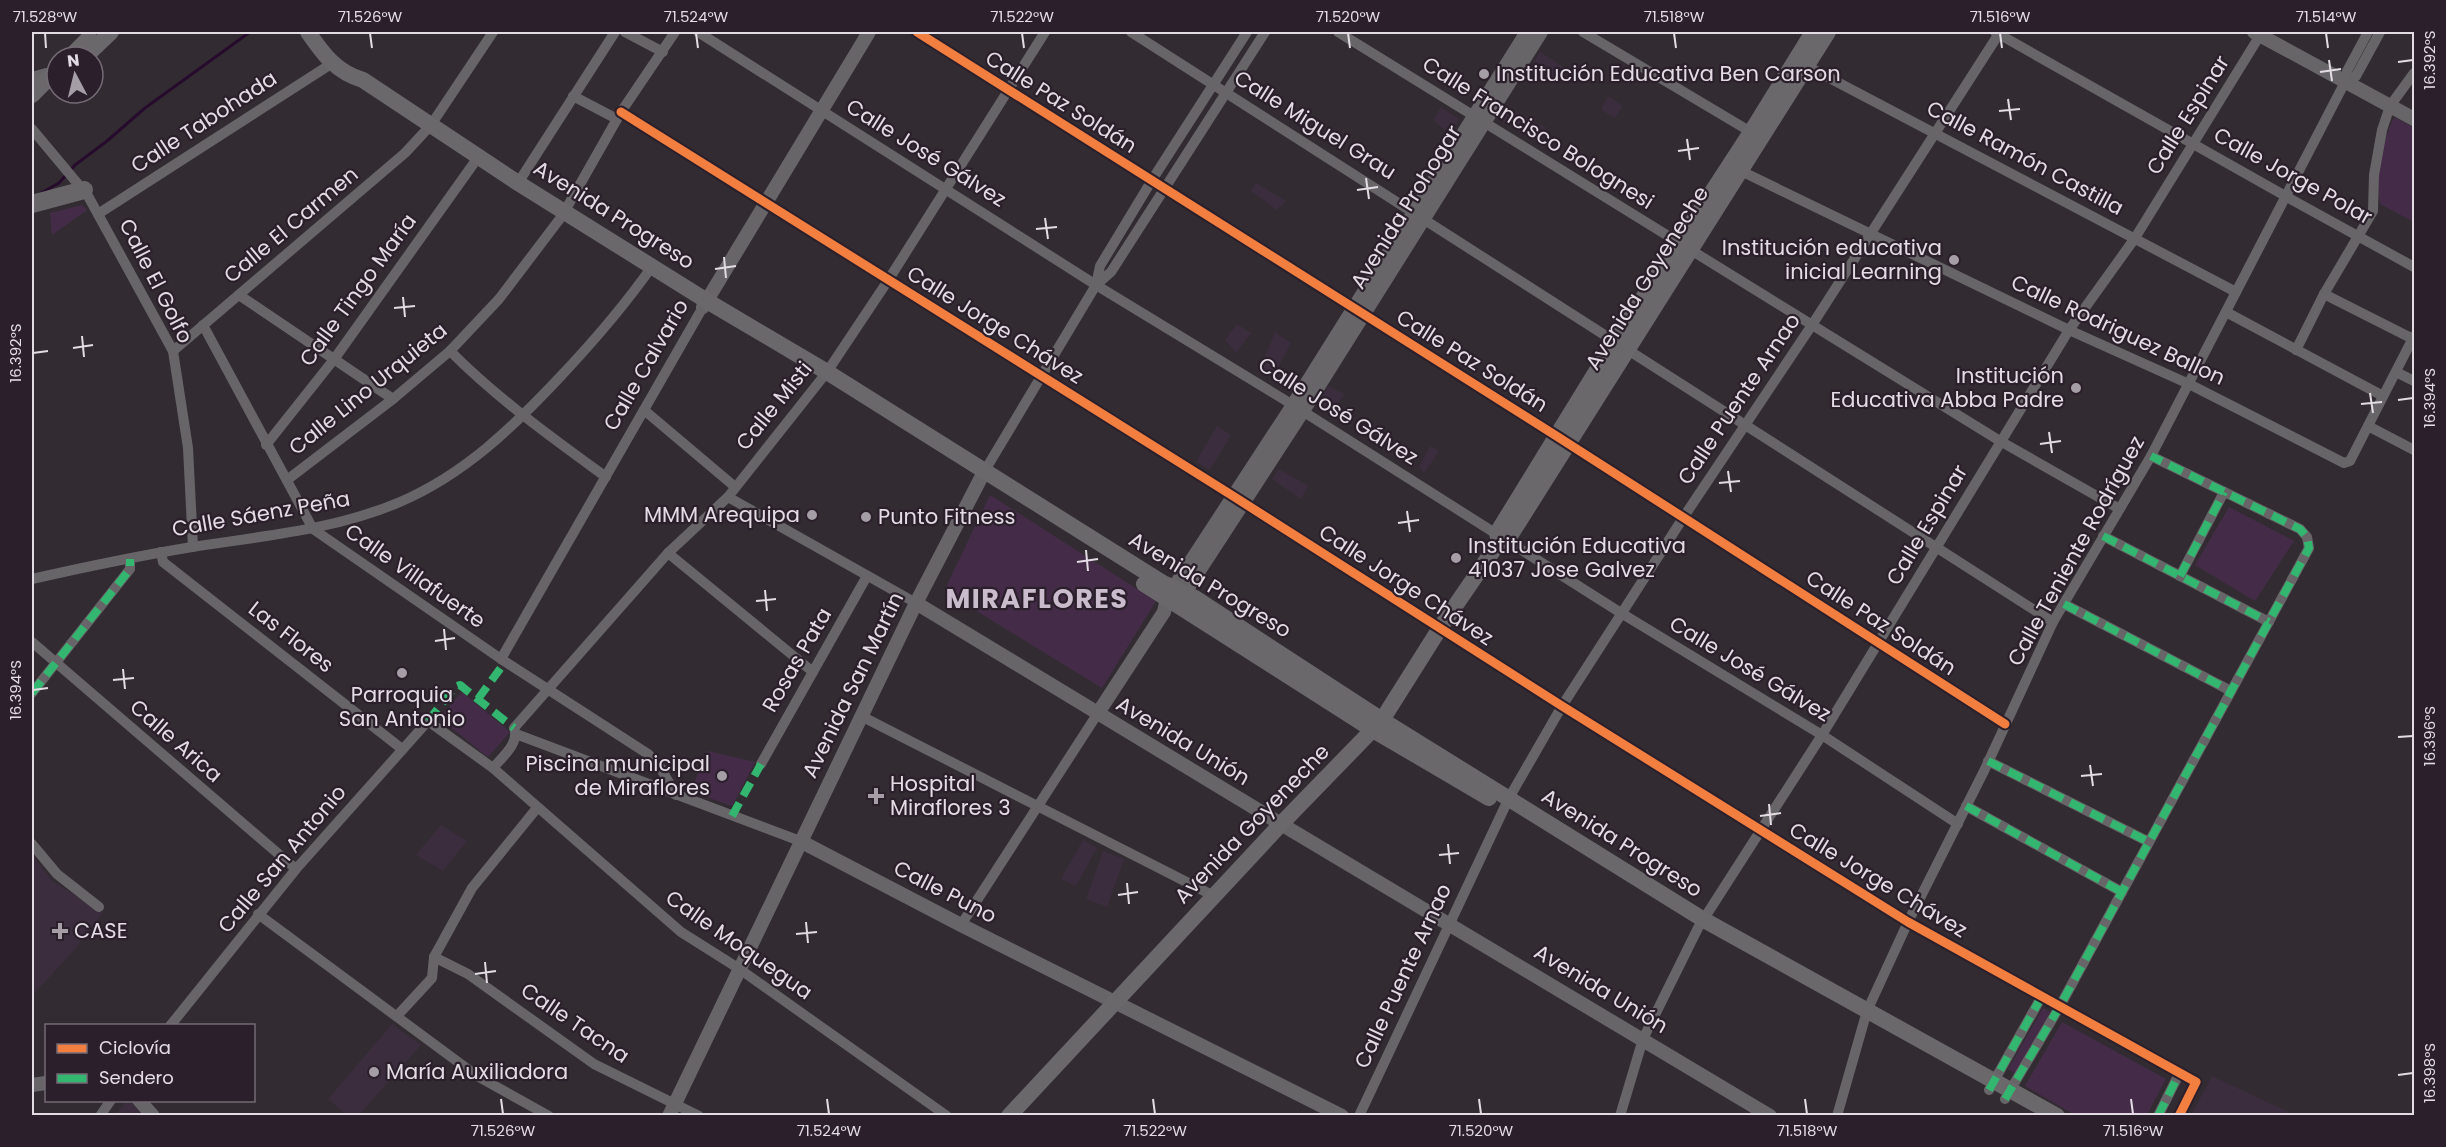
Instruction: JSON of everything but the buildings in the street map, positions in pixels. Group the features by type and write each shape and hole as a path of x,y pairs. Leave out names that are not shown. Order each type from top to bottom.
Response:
{"main road":[{"path":"83,45 97,32"},
{"path":"97,45 111,32"},
{"name":"Avenida Progreso","path":"308,32 331,64 350,76 357,86 564,213"},
{"name":"Avenida Goyeneche","path":"1801,64 1813,32"},
{"name":"Avenida Goyeneche","path":"1009,1116 1114,1001 1377,725 1501,538 1801,64 1828,32"},
{"path":"32,95 45,85"},
{"path":"32,109 45,91"},
{"name":"Avenida Goyeneche","path":"1685,248 1741,171 1756,135"},
{"name":"Avenida Progreso","path":"477,158 705,304 1162,583 1173,599 1701,924 1992,1086 2057,1116"},
{"path":"32,204 79,184"},
{"name":"Avenida Progreso","path":"2007,1094 2035,1116"}],"street":[{"name":"Calle El Carmen","path":"173,351 376,179 428,129 493,32"},
{"path":"518,183 615,32"},
{"path":"625,32 663,52"},
{"name":"Calle Lino Urquieta","path":"287,480 393,399 450,351 499,299 564,213 619,115 675,32"},
{"name":"Calle José Gálvez","path":"698,32 1096,285 1298,408 1501,538 1822,735 1958,824"},
{"name":"Calle Calvario","path":"501,659 731,257 767,204 869,32"},
{"name":"Calle Paz Soldán","path":"916,32 1563,440 2006,724"},
{"name":"Calle Misti","path":"493,768 514,742 516,734 514,728 546,690 668,554 728,497 734,486 824,375 889,279 1045,32"},
{"name":"Calle Miguel Grau","path":"1131,32 2053,622"},
{"name":"Avenida San Martín","path":"1096,285 1100,266 1247,32"},
{"name":"Avenida San Martín","path":"671,1110 916,603 982,475 1096,285 1111,272 1264,32"},
{"name":"Calle Francisco Bolognesi","path":"1338,32 2000,441 2118,508"},
{"name":"Avenida Prohogar","path":"961,925 1037,805 1298,408 1420,215 1527,32"},
{"name":"Avenida Prohogar","path":"1479,117 1541,32"},
{"path":"1583,32 1756,135"},
{"name":"Calle Puente Arnao","path":"1359,1116 1506,803 1562,706 1683,518 1747,425 1871,235 1998,32"},
{"name":"Calle Jorge Polar","path":"1998,32 2287,197 2415,267"},
{"name":"Calle Teniente Rodríguez","path":"1837,1116 1866,1016 1908,922 1958,824 2053,622 2118,508 2151,456 2287,197 2368,32"},
{"name":"Calle Teniente Rodríguez","path":"2345,82 2356,76 2380,32"},
{"path":"2259,33 2415,119"},
{"name":"Calle Espinar","path":"1620,1116 1643,1039 1701,924 1822,735 2069,330 2135,238 2259,33"},
{"name":"Calle Tabohada","path":"98,213 331,64"},
{"name":"Calle Ramón Castilla","path":"1801,64 2236,292"},
{"path":"2296,350 2324,294 2374,208 2374,175 2381,136 2390,106 2415,73"},
{"name":"Calle Jorge Chávez","path":"573,96 619,115 889,279 1562,706 1908,922 2179,1074"},
{"name":"Calle El Golfo","path":"32,129 79,184 98,213 173,351 188,447 193,547"},
{"name":"Calle Tingo María","path":"266,446 335,358 477,158"},
{"name":"Calle Rodriguez Ballon","path":"1741,171 2069,330 2189,384 2344,463 2350,460 2414,337"},
{"name":"Calle Sáenz Peña","path":"32,579 161,552 313,529 355,518 401,502 440,482 477,457 522,417 589,345 652,268"},
{"path":"2324,294 2414,337"},
{"path":"239,295 393,399"},
{"path":"2226,312 2383,396"},
{"name":"Calle Villafuerte","path":"203,325 266,446 313,529 546,690 648,754 660,767 676,795"},
{"path":"450,351 484,385 522,417 606,477"},
{"path":"2396,372 2415,381"},
{"path":"644,410 734,486"},
{"path":"2368,426 2415,450"},
{"path":"2007,1094 2060,1006 2309,548 2307,537 2300,529 2151,456"},
{"path":"2180,576 2224,492"},
{"name":"Avenida Unión","path":"728,497 916,603 1281,825 1770,1116"},
{"path":"2103,536 2269,622"},
{"name":"Las Flores","path":"161,552 163,562 402,750"},
{"path":"668,554 813,672"},
{"path":"32,693 54,662 130,569 130,559"},
{"name":"Rosas Pata","path":"761,764 867,576"},
{"path":"2064,604 2231,691"},
{"name":"Calle Arica","path":"32,642 296,869"},
{"path":"861,716 1214,896"},
{"name":"Calle San Antonio","path":"172,1024 296,869 428,721"},
{"name":"Calle Moquegua","path":"428,721 493,768 681,932 738,968 947,1116"},
{"name":"Calle Puno","path":"516,734 800,841 961,925 1342,1116"},
{"path":"1988,760 2149,842"},
{"path":"1966,806 2122,892"},
{"path":"397,1016 432,978 434,957 472,888 537,808"},
{"path":"32,844 57,874 99,907"},
{"path":"258,914 477,1076 549,1116"},
{"name":"Calle Tacna","path":"434,957 468,974 594,1064 671,1110 699,1116"},
{"path":"1992,1086 2042,996"},
{"path":"2158,1116 2179,1074 2196,1082 2178,1116"},
{"path":"100,1116 110,1102"},
{"path":"140,1102 153,1116"}],"shaded area":[{"path":"1540,52 1568,70 1557,81 1533,63"},
{"path":"1608,96 1623,106 1615,118 1601,110"},
{"path":"1505,106 1547,128 1534,141 1497,117"},
{"path":"1441,107 1459,119 1450,134 1433,120"},
{"path":"2396,118 2414,128 2414,222 2380,204 2378,182 2382,150 2393,119"},
{"path":"1256,183 1286,201 1277,210 1251,191"},
{"path":"82,205 87,210 52,235 50,213"},
{"path":"1237,324 1251,333 1236,353 1225,340"},
{"path":"1275,332 1291,343 1273,377 1260,368"},
{"path":"1329,386 1344,394 1331,416 1316,406"},
{"path":"1217,426 1231,435 1210,470 1196,462"},
{"path":"1430,446 1439,451 1424,473 1419,467"},
{"path":"1279,469 1308,486 1301,499 1272,479"},
{"path":"990,495 1156,601 1102,688 944,591"},
{"path":"2229,507 2294,541 2255,601 2195,565"},
{"path":"462,692 510,732 488,757 439,718"},
{"name":"Piscina municipal de Miraflores","path":"708,751 755,762 732,806 690,791"},
{"path":"441,825 467,841 443,871 416,855"},
{"path":"1083,840 1097,848 1076,886 1061,879"},
{"path":"1103,851 1124,859 1107,907 1086,899"},
{"name":"CASE","path":"32,854 51,880 103,913 75,949 32,996"},
{"path":"2043,1008 2050,1012 2015,1073 2008,1069"},
{"path":"2062,1022 2166,1079 2147,1115 2075,1115 2025,1086"},
{"name":"María Auxiliadora","path":"392,1024 421,1045 359,1115 347,1115 328,1099"},
{"path":"2212,1076 2295,1115 2191,1115"},
{"path":"126,1102 132,1102 147,1115 115,1116"}],"waterway":[{"path":"41,193 59,183 75,165 145,108 250,32"}],"marked path":[{"path":"2005,1099 2060,1006 2309,548 2307,537 2300,529 2151,456"},
{"path":"2180,576 2224,492"},
{"path":"2103,536 2269,622"},
{"path":"32,693 130,569 130,559"},
{"path":"2064,604 2231,691"},
{"path":"478,699 505,662"},
{"path":"428,721 455,687 460,685 514,728"},
{"path":"1988,761 2149,842"},
{"path":"732,816 761,764"},
{"path":"1966,806 2122,892"},
{"path":"1989,1090 2042,996"},
{"path":"2158,1116 2179,1074"}],"cycle path":[{"path":"917,32 1558,437 2005,724"},
{"path":"621,112 1908,922 2196,1082 2179,1116"}],"place":[{"name":"Institución Educativa Ben Carson","path":"1484,74"},
{"name":"Institución educativa inicial Learning","path":"1954,260"},
{"name":"Institución Educativa Abba Padre","path":"2076,388"},
{"name":"MMM Arequipa","path":"812,515"},
{"name":"Punto Fitness","path":"866,517"},
{"name":"Institución Educativa 41037 Jose Galvez","path":"1456,558"},
{"name":"Parroquia San Antonio","path":"402,673"},
{"name":"Piscina municipal de Miraflores","path":"722,776"},
{"name":"Hospital Miraflores 3","path":"876,796"},
{"name":"CASE","path":"60,931"},
{"name":"María Auxiliadora","path":"374,1072"}],"district":[{"name":"MIRAFLORES","path":"1037,599"}]}
